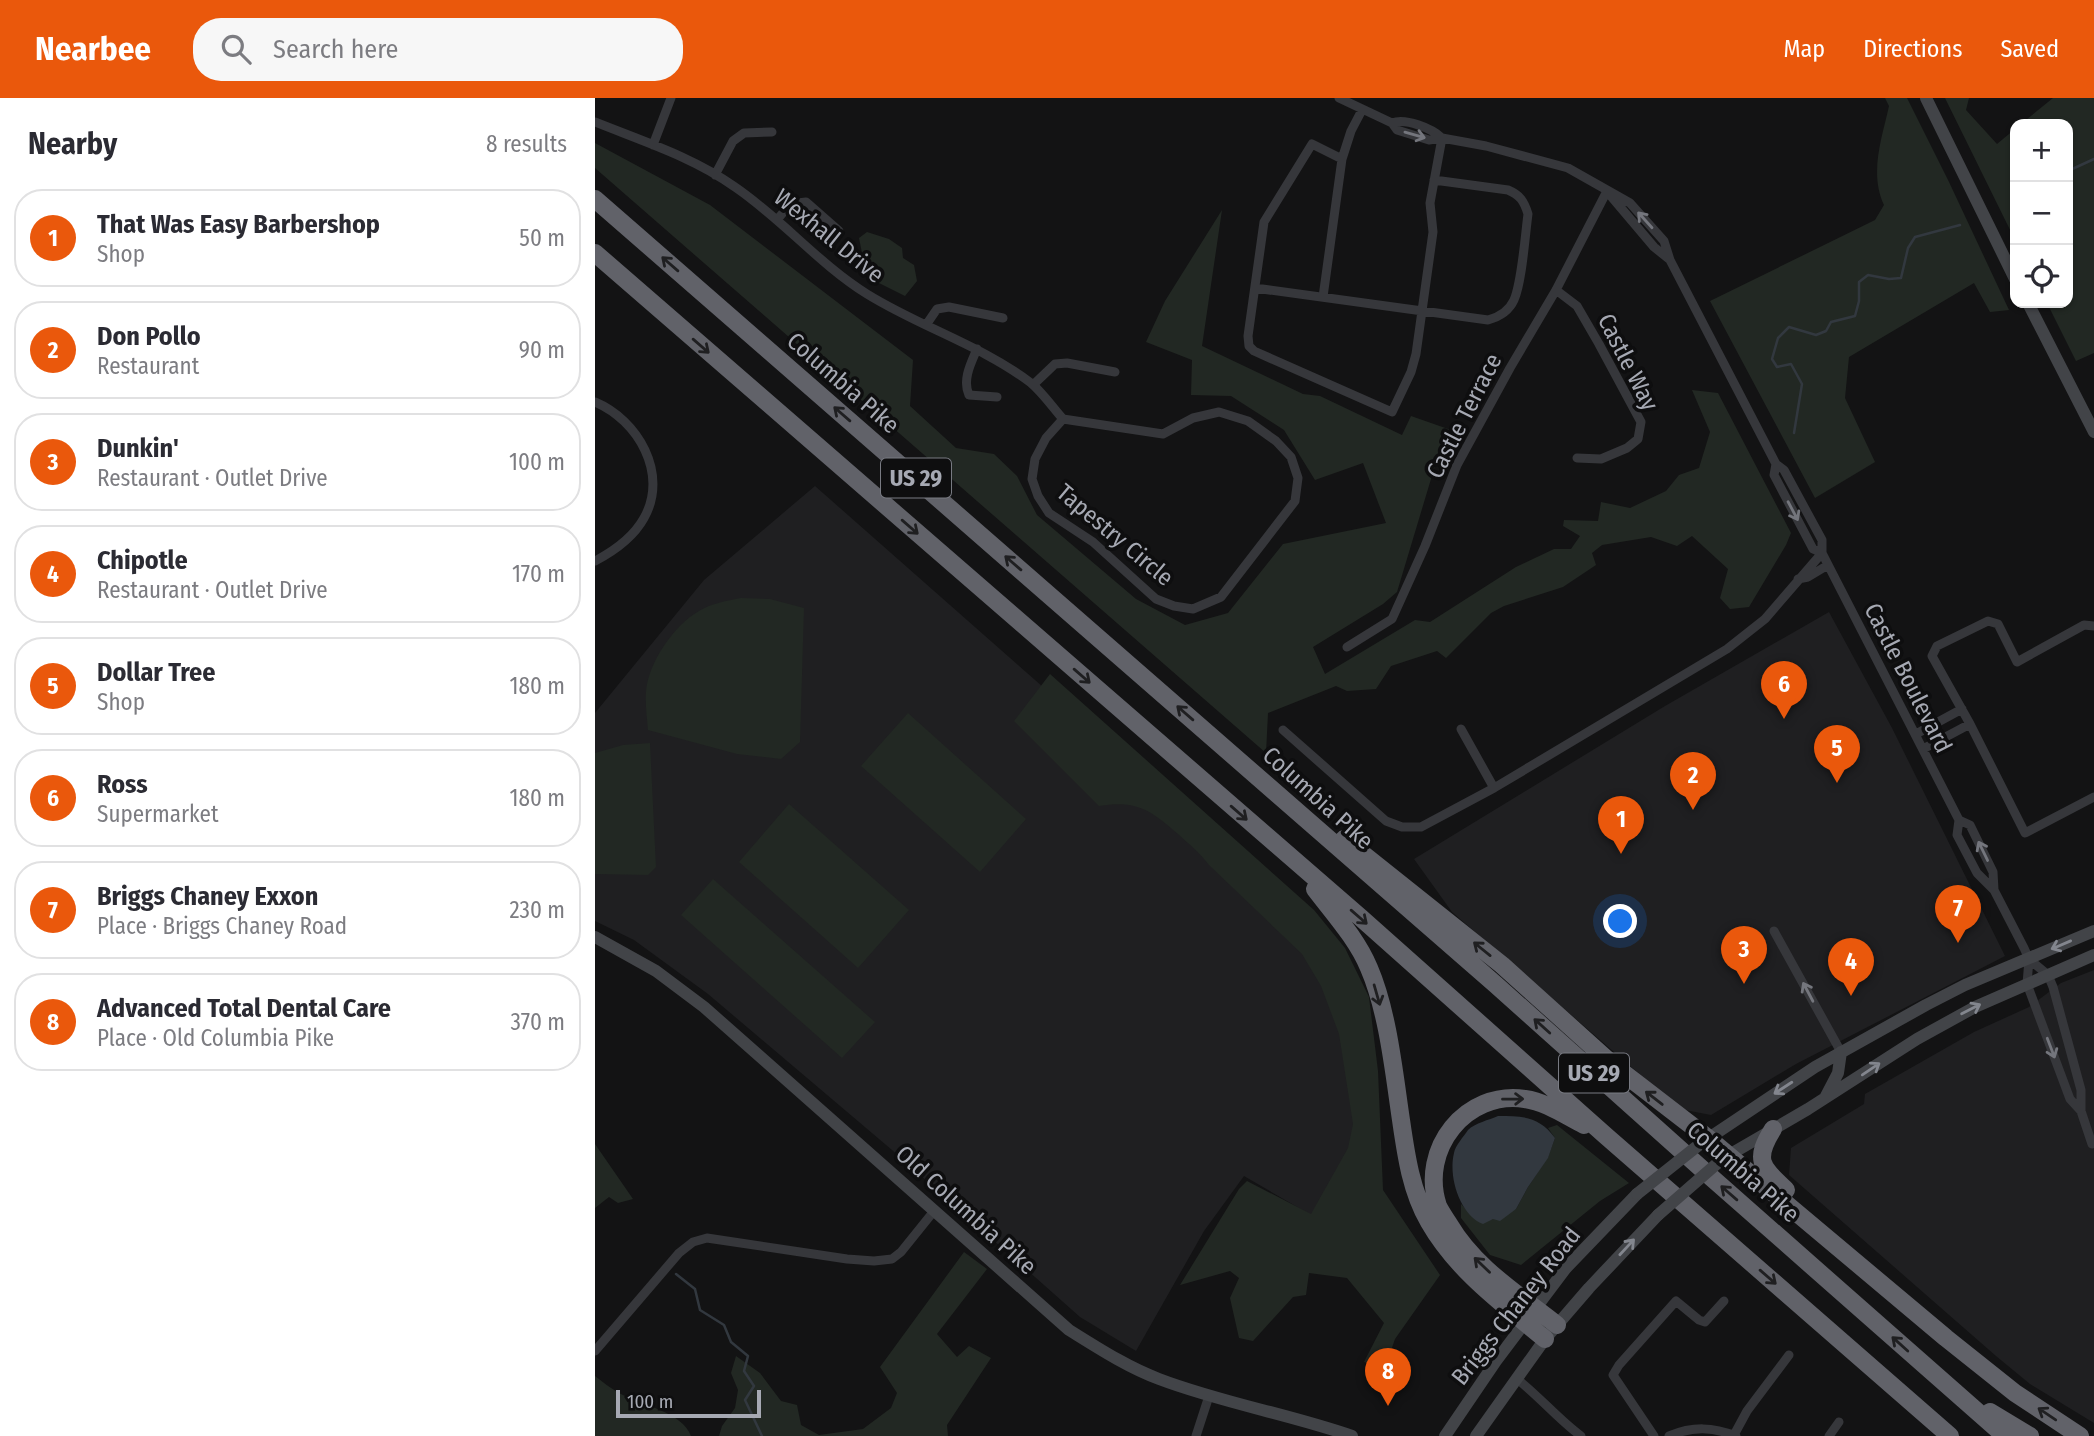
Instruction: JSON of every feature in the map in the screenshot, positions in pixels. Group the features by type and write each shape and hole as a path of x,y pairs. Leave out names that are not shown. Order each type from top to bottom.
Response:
{"highway":[{"name":"Columbia Pike","path":"595,199 1496,984 2005,1436"},
{"name":"US 29","path":"595,253 1289,856 1950,1436"},
{"path":"1236,758 1385,871 1502,965 1613,1065 1946,1338 2015,1393 2080,1436"},
{"path":"1289,856 1345,928 1369,968 1390,1048 1408,1171 1428,1222 1455,1260 1490,1295 1530,1315"},
{"path":"1551,1332 1530,1315 1458,1240 1439,1207 1434,1184 1436,1158 1445,1138 1461,1117 1481,1104 1503,1099 1526,1099 1606,1136"},
{"path":"1773,1129 1763,1144 1762,1158 1766,1171 1887,1287"},
{"path":"1951,1389 2030,1436"},
{"path":"1915,1405 1944,1436"}],"main road":[{"path":"1926,98 2010,269"},
{"path":"2031,308 2094,432"},
{"name":"Briggs Chaney Road","path":"1445,1436 1566,1268 1637,1194 1704,1141 1841,1052 1965,985 2094,931"},
{"name":"Old Columbia Pike","path":"595,937 656,971 704,1007 1069,1330 1118,1360 1158,1379 1352,1436"},
{"name":"Briggs Chaney Road","path":"1476,1436 1551,1332 1588,1288 1658,1215 1724,1158 1825,1099 1917,1038 1975,1007 2094,955"},
{"path":"1825,1099 1839,1073 1841,1052"}],"street":[{"path":"653,145 671,98"},
{"name":"Castle Boulevard","path":"1339,98 1392,123 1397,130 1429,139 1442,138 1513,152 1567,168 1630,203 1664,241 1670,260 1776,464 1784,470 1822,540 1822,553 1959,820 1957,835 1977,873 1994,890 2029,960"},
{"path":"1323,296 1342,159 1351,131 1362,110"},
{"name":"Wexhall Drive","path":"595,122 698,165 733,185 867,294 977,349 1033,385 1063,419"},
{"path":"715,175 733,141 744,134 772,132"},
{"path":"1342,159 1312,144 1265,222 1248,336 1249,346 1254,351 1392,412 1411,372 1433,232 1430,203 1442,138"},
{"path":"1255,288 1488,320 1497,317 1513,301 1518,288 1528,214 1525,203 1519,195 1508,190 1434,180"},
{"name":"Castle Terrace","path":"1347,647 1392,619 1457,465 1556,290 1607,191"},
{"path":"777,220 790,204 806,202 839,231"},
{"name":"Castle Way","path":"1556,290 1577,306 1641,422 1638,439 1627,449 1601,459 1577,458"},
{"path":"926,325 937,309 949,307 1003,318"},
{"path":"977,349 969,367 966,389 969,395 997,397"},
{"path":"1033,385 1055,365 1067,363 1115,372"},
{"path":"595,402 606,406 625,421 640,440 651,464 653,493 644,518 625,542 595,561"},
{"name":"Tapestry Circle","path":"1219,412 1248,421 1276,441 1291,457 1298,478 1295,501 1221,597 1193,609 1174,606 1156,599 1093,542 1049,513 1038,496 1033,479 1035,459 1046,438 1063,419 1163,433 1193,418 1219,412"},
{"path":"1283,730 1386,821 1402,827 1421,827 1494,788 1727,649 1765,620 1822,553"},
{"path":"1798,579 1808,577 1828,565"},
{"path":"2094,626 2084,625 2017,663 1999,624 1987,621 1937,646 1932,656 1970,723 2025,833 2094,797"},
{"path":"1916,734 1962,709"},
{"path":"1923,749 1970,723"},
{"path":"1461,729 1494,788"},
{"name":"Castle Boulevard","path":"1959,820 1970,825 1993,872 1994,890"},
{"path":"1774,931 1841,1052"},
{"path":"2029,960 2048,975 2055,991 2081,1090 2081,1111 2093,1146"},
{"path":"2029,960 2027,984 2070,1099 2081,1111"},
{"path":"597,1346 679,1253 693,1242 707,1238 847,1259 892,1259 935,1212"},
{"path":"1654,1436 1613,1375 1676,1301 1705,1322 1724,1301"},
{"path":"1669,1436 1700,1428 1717,1429 1735,1436 1747,1411 1789,1355"},
{"path":"1517,1379 1538,1395 1568,1432 1581,1436"},
{"path":"1196,1436 1209,1396"},
{"path":"1829,1436 1839,1422"}],"shaded area":[{"path":"1885,98 1907,98 2009,310 1990,312 1974,283 1849,357 1845,398 1875,462 1815,498 1710,301 1875,220 1884,205 1877,181 1877,168 1889,106"},
{"path":"1945,98 1969,98 1966,110 1997,144 2010,133 2010,230"},
{"path":"2053,98 2094,98 2094,353 2076,361 2050,308 2073,308 2073,119 2027,119"},
{"path":"595,143 710,205 913,360 910,406 956,448 994,454 1017,476 1037,515 1136,599 1185,625 1228,613 1283,544 1386,523 1363,463 1315,480 1284,430 1231,396 1191,395 1192,360 1146,342 1165,301 1222,210 1202,346 1303,394 1320,396 1402,435 1411,416 1451,430 1434,469 1397,592 1383,604 1313,647 1325,674 1415,620 1430,622 1516,567 1554,549 1571,549 1580,536 1563,526 1564,520 1598,521 1601,502 1630,508 1666,491 1679,475 1699,468 1710,432 1692,390 1718,393 1791,533 1749,607 1730,609 1720,598 1728,569 1692,536 1677,546 1651,537 1602,545 1592,553 1596,565 1563,587 1504,606 1491,613 1446,658 1437,651 1391,666 1376,689 1347,691 1336,686 1268,713 1266,753 595,168"},
{"path":"867,232 889,239 902,248 903,258 914,265 917,281 905,296 877,282 853,261 862,253 859,238"},
{"path":"815,486 1169,798 1318,938 1364,1128 1311,1215 1244,1176 1204,1231 1136,1351 1080,1317 892,1150 708,994 634,940 595,921 595,713 704,580"},
{"path":"741,598 770,599 804,608 800,742 781,759 737,754 648,730 648,681 664,646 680,625 699,611 714,604"},
{"path":"1829,612 1892,728 2005,956 1796,1064 1711,1115 1680,1109 1452,912 1414,859 1665,706"},
{"path":"1050,674 1314,910 1345,948 1369,997 1378,1071 1383,1190 1440,1275 1395,1339 1385,1368 1364,1362 1384,1323 1347,1278 1309,1273 1306,1295 1293,1297 1253,1341 1239,1338 1230,1298 1239,1278 1230,1271 1180,1285 1239,1189 1247,1181 1311,1214 1348,1148 1353,1124 1339,1034 1321,986 1302,954 1194,849 1151,813 1123,804 1099,806 1014,721"},
{"path":"908,713 1026,819 980,872 861,766"},
{"path":"650,743 656,867 648,875 595,874 595,753 623,745"},
{"path":"789,804 909,910 858,968 739,862"},
{"path":"713,879 875,1022 842,1058 681,915"},
{"path":"2094,970 2094,1423 2030,1384 1789,1175 1791,1148 1864,1104 1865,1094 1974,1032 2029,1007 2061,983"},
{"path":"1498,1116 1515,1116 1536,1121 1555,1138 1548,1158 1516,1209 1500,1221 1493,1219 1483,1224 1462,1204 1454,1184 1454,1153 1468,1130"},
{"path":"1557,1125 1629,1183 1600,1201 1521,1265 1490,1255 1461,1218 1461,1204 1478,1221 1493,1219 1516,1209 1548,1157 1555,1138 1548,1128"},
{"path":"595,1144 633,1199 618,1203 609,1197 595,1208"},
{"path":"964,1252 987,1269 937,1334 957,1357 969,1346 991,1358 947,1425 948,1436 719,1436 722,1426 735,1408 738,1390 731,1373 736,1356 760,1373 781,1401 797,1405 801,1425 819,1435 863,1429 891,1408 897,1393 880,1367"},
{"path":"595,1376 619,1393 670,1415 686,1428 691,1436 595,1436"}],"waterway":[{"path":"2073,169 2094,159"},
{"path":"1794,433 1802,384 1791,364 1777,367 1772,359 1778,338 1789,327 1816,335 1826,331 1831,322 1855,316 1859,301 1859,282 1868,275 1901,278 1908,248 1915,237 1960,225"},
{"path":"676,1274 695,1289 700,1310 724,1325 731,1342 748,1356 744,1371 754,1386 745,1400 762,1436"}],"place":[{"name":"Ross","path":"1784,719"},
{"name":"Dollar Tree","path":"1837,783"},
{"name":"Don Pollo","path":"1693,810"},
{"name":"That Was Easy Barbershop","path":"1621,854"},
{"name":"Briggs Chaney Exxon","path":"1958,943"},
{"name":"Dunkin'","path":"1744,984"},
{"name":"Chipotle","path":"1851,996"},
{"name":"Advanced Total Dental Care","path":"1388,1406"}]}
